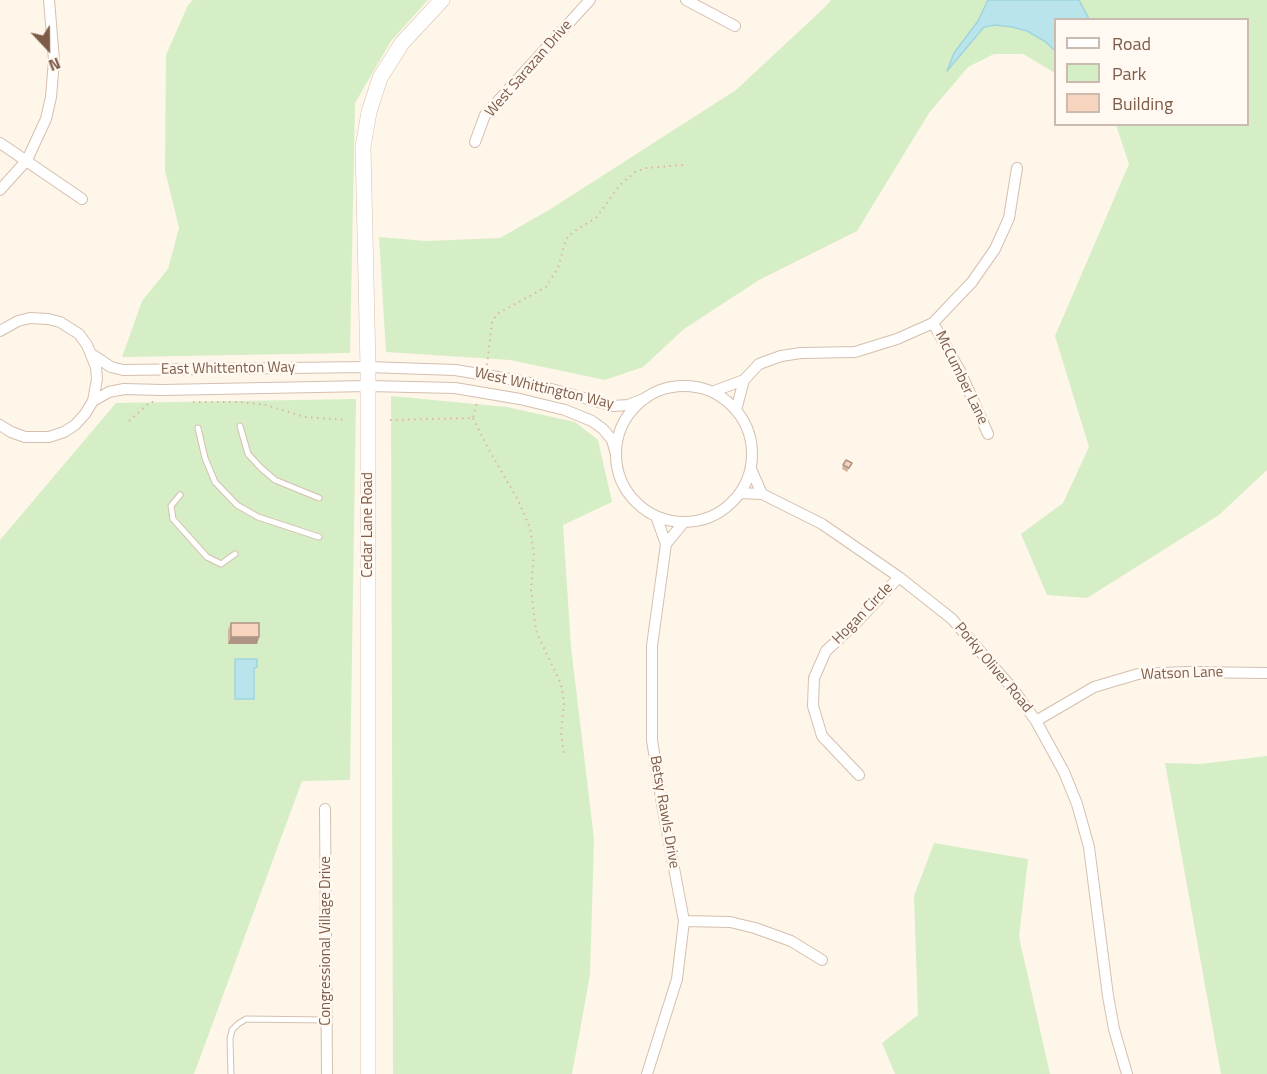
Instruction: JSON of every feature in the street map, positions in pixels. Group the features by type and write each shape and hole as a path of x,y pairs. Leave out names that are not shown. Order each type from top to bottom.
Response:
{"street":[{"path":"0,190 27,160 46,119 51,98 54,60 49,0"},
{"name":"Cedar Lane Road","path":"368,1074 368,367 363,147 369,112 380,78 402,43 442,0"},
{"name":"West Sarazan Drive","path":"475,142 485,115 590,0"},
{"path":"686,0 735,26"},
{"path":"0,143 82,199"},
{"path":"712,392 744,380 759,364 782,356 801,353 855,352 897,339 933,322 972,282 995,249 1010,218 1017,168"},
{"path":"0,331 18,321 30,318 60,322 79,334 93,355 97,379 93,401 85,414 75,425 64,432 49,437 25,437 0,425"},
{"name":"McCumber Lane","path":"933,322 960,371 988,434"},
{"name":"East Whittenton Way","path":"93,355 111,367 123,370 368,367"},
{"name":"West Whittington Way","path":"368,367 455,370 485,374 522,381 613,406 628,405 646,398"},
{"path":"736,410 744,380"},
{"name":"East Whittenton Way","path":"93,401 109,392 124,389 368,386"},
{"name":"West Whittington Way","path":"368,386 455,388 566,410 592,421 603,429 612,440 616,454"},
{"path":"690,386 712,392 729,402 736,410 751,439 751,469 740,494 733,502 708,518 684,522 656,516 644,509 629,495 618,473 616,454 623,424 632,411 646,398 673,387 690,386"},
{"path":"751,469 762,494"},
{"name":"Porky Oliver Road","path":"740,494 762,494 822,524 899,577 952,619 1013,689 1036,721 1064,772 1077,804 1089,846 1108,996 1114,1029 1127,1074"},
{"name":"Betsy Rawls Drive","path":"647,1074 677,979 684,921 652,740 652,646 666,544 656,516"},
{"path":"666,544 684,522"},
{"name":"Hogan Circle","path":"859,775 822,736 813,706 814,678 826,651 899,577"},
{"name":"Watson Lane","path":"1036,721 1094,687 1138,674 1188,672 1267,674"},
{"name":"Congressional Village Drive","path":"325,809 327,1074"},
{"path":"684,921 730,922 755,928 791,941 822,960"}],"lane":[{"path":"240,426 248,454 261,468 275,480 319,498"},
{"path":"198,428 205,458 216,482 237,505 258,517 319,537"},
{"path":"180,495 171,506 173,519 207,557 222,564 235,554"},
{"path":"231,1074 232,1030 246,1019 326,1020"}],"path":[{"path":"485,374 492,322 497,314 546,287 558,268 567,239 573,232 597,217 619,186 635,172 646,168 682,165"},
{"path":"479,392 473,418 531,528 534,553 531,590 536,631 561,684 564,702 561,733 564,754"},
{"path":"129,421 150,402 162,401"},
{"path":"184,401 266,405 305,417 347,420"},
{"path":"390,420 473,418"}],"green space":[{"path":"193,0 428,0 391,41 355,103 350,353 122,357 142,301 168,269 179,228 165,170 166,55 188,5"},
{"path":"831,0 1267,0 1267,470 1219,515 1087,598 1047,595 1021,534 1063,503 1089,447 1055,336 1129,164 1116,126 1249,126 1249,18 1054,18 1054,72 1023,54 994,54 968,67 929,113 857,231 759,280 684,329 643,367 605,380 510,360 386,352 379,237 426,241 500,238 549,210 736,90"},
{"path":"391,396 507,407 575,422 598,440 612,502 563,525 571,647 594,839 590,975 572,1074 393,1074"},
{"path":"356,399 350,780 302,781 194,1074 0,1074 0,540 116,403"},
{"path":"1267,756 1267,1074 1221,1074 1165,763 1200,764"},
{"path":"934,843 1028,859 1019,937 1050,1074 895,1074 882,1043 918,1015 914,896"}],"water":[{"path":"988,0 1079,0 1088,18 1054,18 1054,50 1046,42 1027,31 995,25 984,27 947,71 954,53 978,21"},
{"path":"235,659 257,659 257,667 254,668 254,699 235,699"}],"building":[{"path":"846,460 852,463 849,468 843,465"},
{"path":"231,623 259,623 259,637 231,637"}]}
